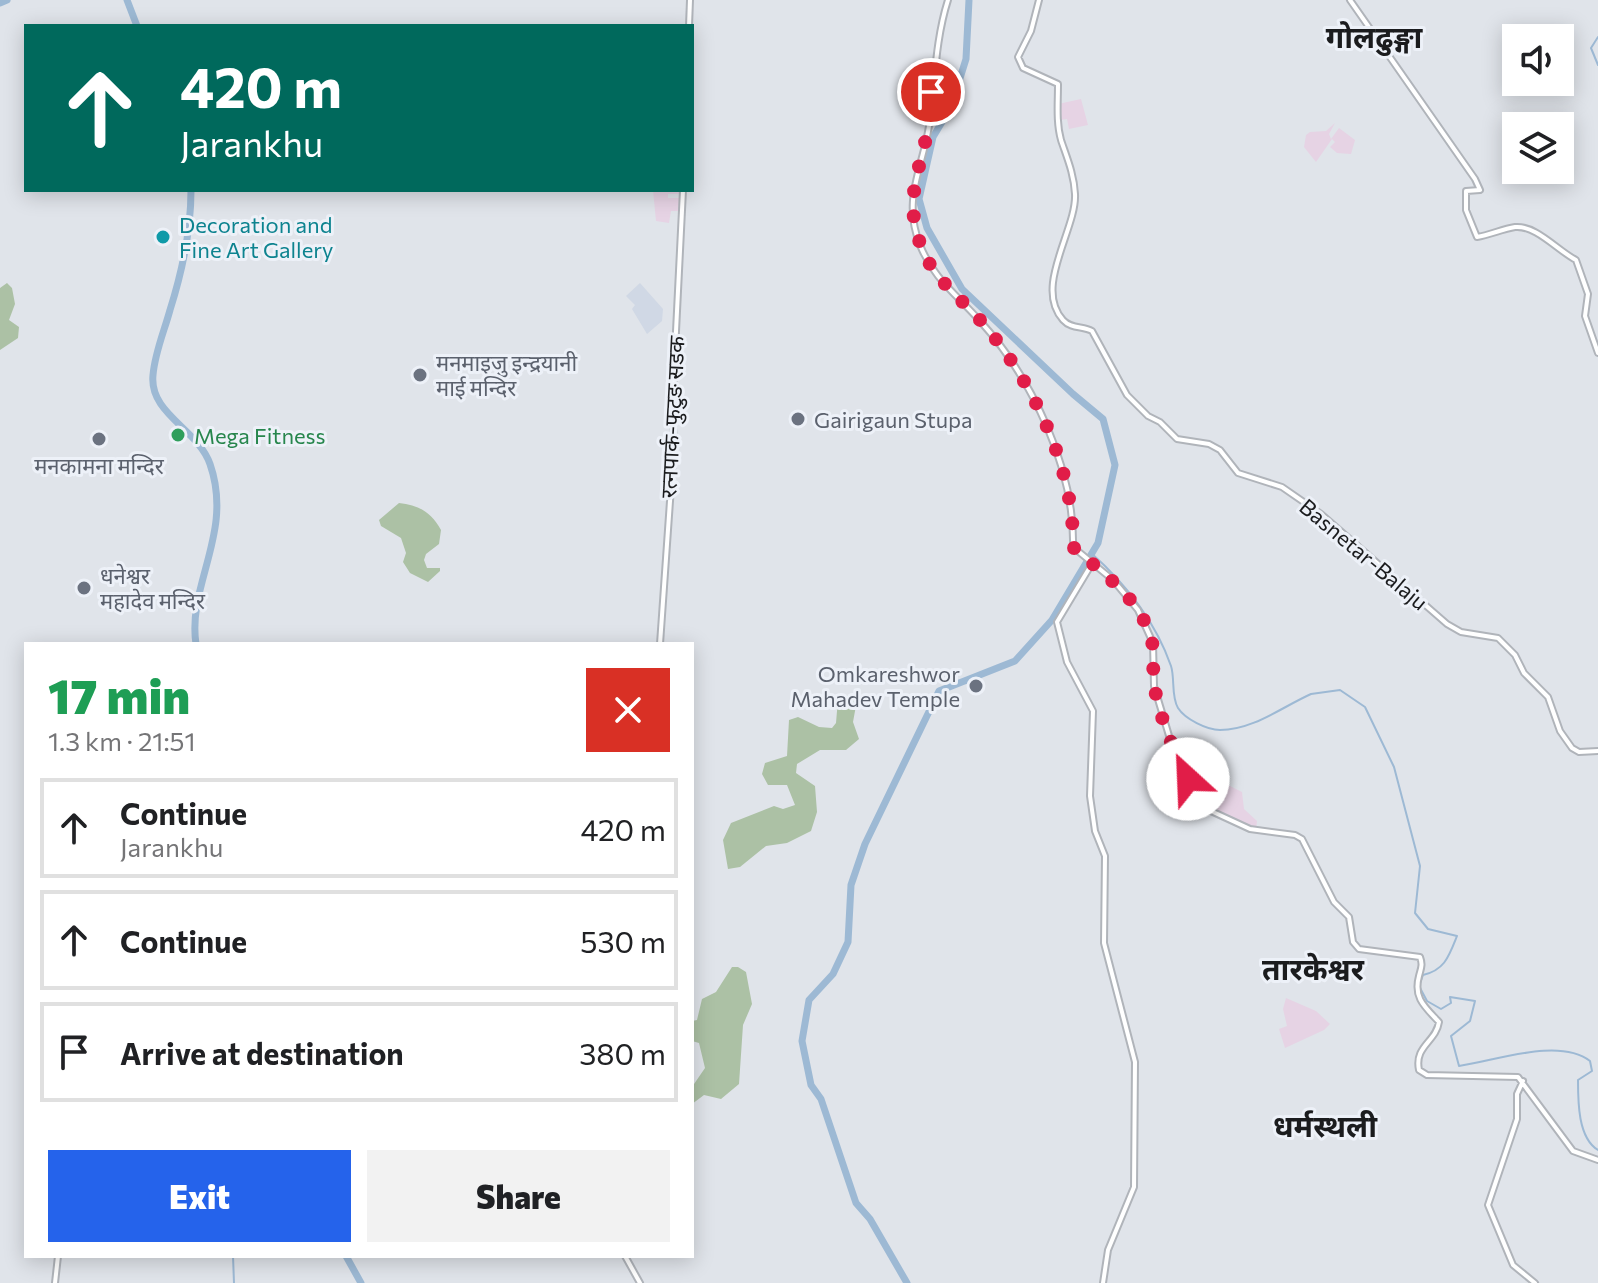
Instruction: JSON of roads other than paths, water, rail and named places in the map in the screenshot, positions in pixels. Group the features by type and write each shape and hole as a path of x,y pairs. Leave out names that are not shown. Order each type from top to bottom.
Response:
{"street":[{"path":"689,24 690,0"},
{"path":"948,0 934,74 929,127 912,189 919,243 929,264 1009,357 1050,433 1067,482 1073,547 1113,580 1138,610 1153,643 1151,666 1158,704 1173,749 1198,805 1242,826 1302,839 1334,902 1349,917 1353,942 1359,949 1420,957 1423,964 1416,989 1418,1000 1439,1022 1438,1032 1421,1047 1417,1060 1419,1070 1427,1075 1518,1077 1573,1151 1598,1160"},
{"name":"Basnetar-Balaju","path":"1039,0 1031,31 1018,51 1018,57 1023,68 1058,84 1060,138 1070,161 1075,194 1074,214 1059,252 1054,294 1061,317 1072,326 1092,331 1127,395 1177,439 1209,444 1220,450 1238,473 1282,487 1321,514 1447,624 1461,632 1498,638 1515,655 1524,673 1548,697 1560,731 1572,748 1579,752 1598,751"},
{"path":"1350,0 1475,179 1480,190 1466,191 1466,210 1477,237 1517,227 1536,231 1555,249 1576,260 1588,294 1585,316 1598,353"},
{"name":"रत्नपार्क-फुटुङ सडक","path":"660,642 674,444 672,412 683,192"},
{"path":"1093,562 1057,622 1067,662 1093,711 1090,796 1095,831 1105,856 1104,943 1135,1062 1134,1187 1108,1250 1103,1283"},
{"path":"1523,1081 1517,1094 1514,1130 1488,1205 1513,1265 1535,1283"},
{"path":"55,1283 58,1258"},
{"path":"626,1258 640,1283"}],"waterway":[{"path":"0,3 7,0"},
{"path":"127,0 136,24"},
{"path":"907,1283 870,1219 856,1203 821,1099 811,1085 802,1041 809,1000 833,974 848,942 851,885 865,844 939,691 1015,661 1052,620 1098,543 1115,465 1103,419 962,289 927,228 919,199 933,137 951,107 966,59 969,0"},
{"path":"1598,37 1591,48 1598,65"},
{"path":"191,192 182,266 153,375 154,389 166,411 204,452 216,489 217,513 198,600 196,642"},
{"path":"1090,552 1115,576 1148,618 1171,666 1176,704 1181,712 1197,723 1215,730 1232,729 1256,722 1311,694 1340,690 1365,707 1394,767 1420,866 1415,913 1428,929 1457,936 1445,961 1436,970 1423,975 1419,986 1427,1001 1441,1009 1451,1003 1450,997 1475,1001 1470,1021 1451,1036 1459,1066 1544,1051 1577,1054 1590,1061 1592,1071 1578,1080 1579,1109 1586,1137 1598,1150"},
{"path":"233,1258 234,1283"},
{"path":"347,1258 361,1283"}],"place":[{"name":"Decoration and Fine Art Gallery","path":"163,237"},
{"name":"मनमाइजु इन्द्रयानी माई मन्दिर","path":"420,375"},
{"name":"Gairigaun Stupa","path":"798,419"},
{"name":"Mega Fitness","path":"178,435"},
{"name":"मनकामना मन्दिर","path":"99,439"},
{"name":"धनेश्वर महादेव मन्दिर","path":"84,588"},
{"name":"Omkareshwor Mahadev Temple","path":"976,686"}],"district":[{"name":"गोलढुङ्गा","path":"1374,35"},
{"name":"तारकेश्वर","path":"1313,967"},
{"name":"धर्मस्थली","path":"1325,1124"}]}
